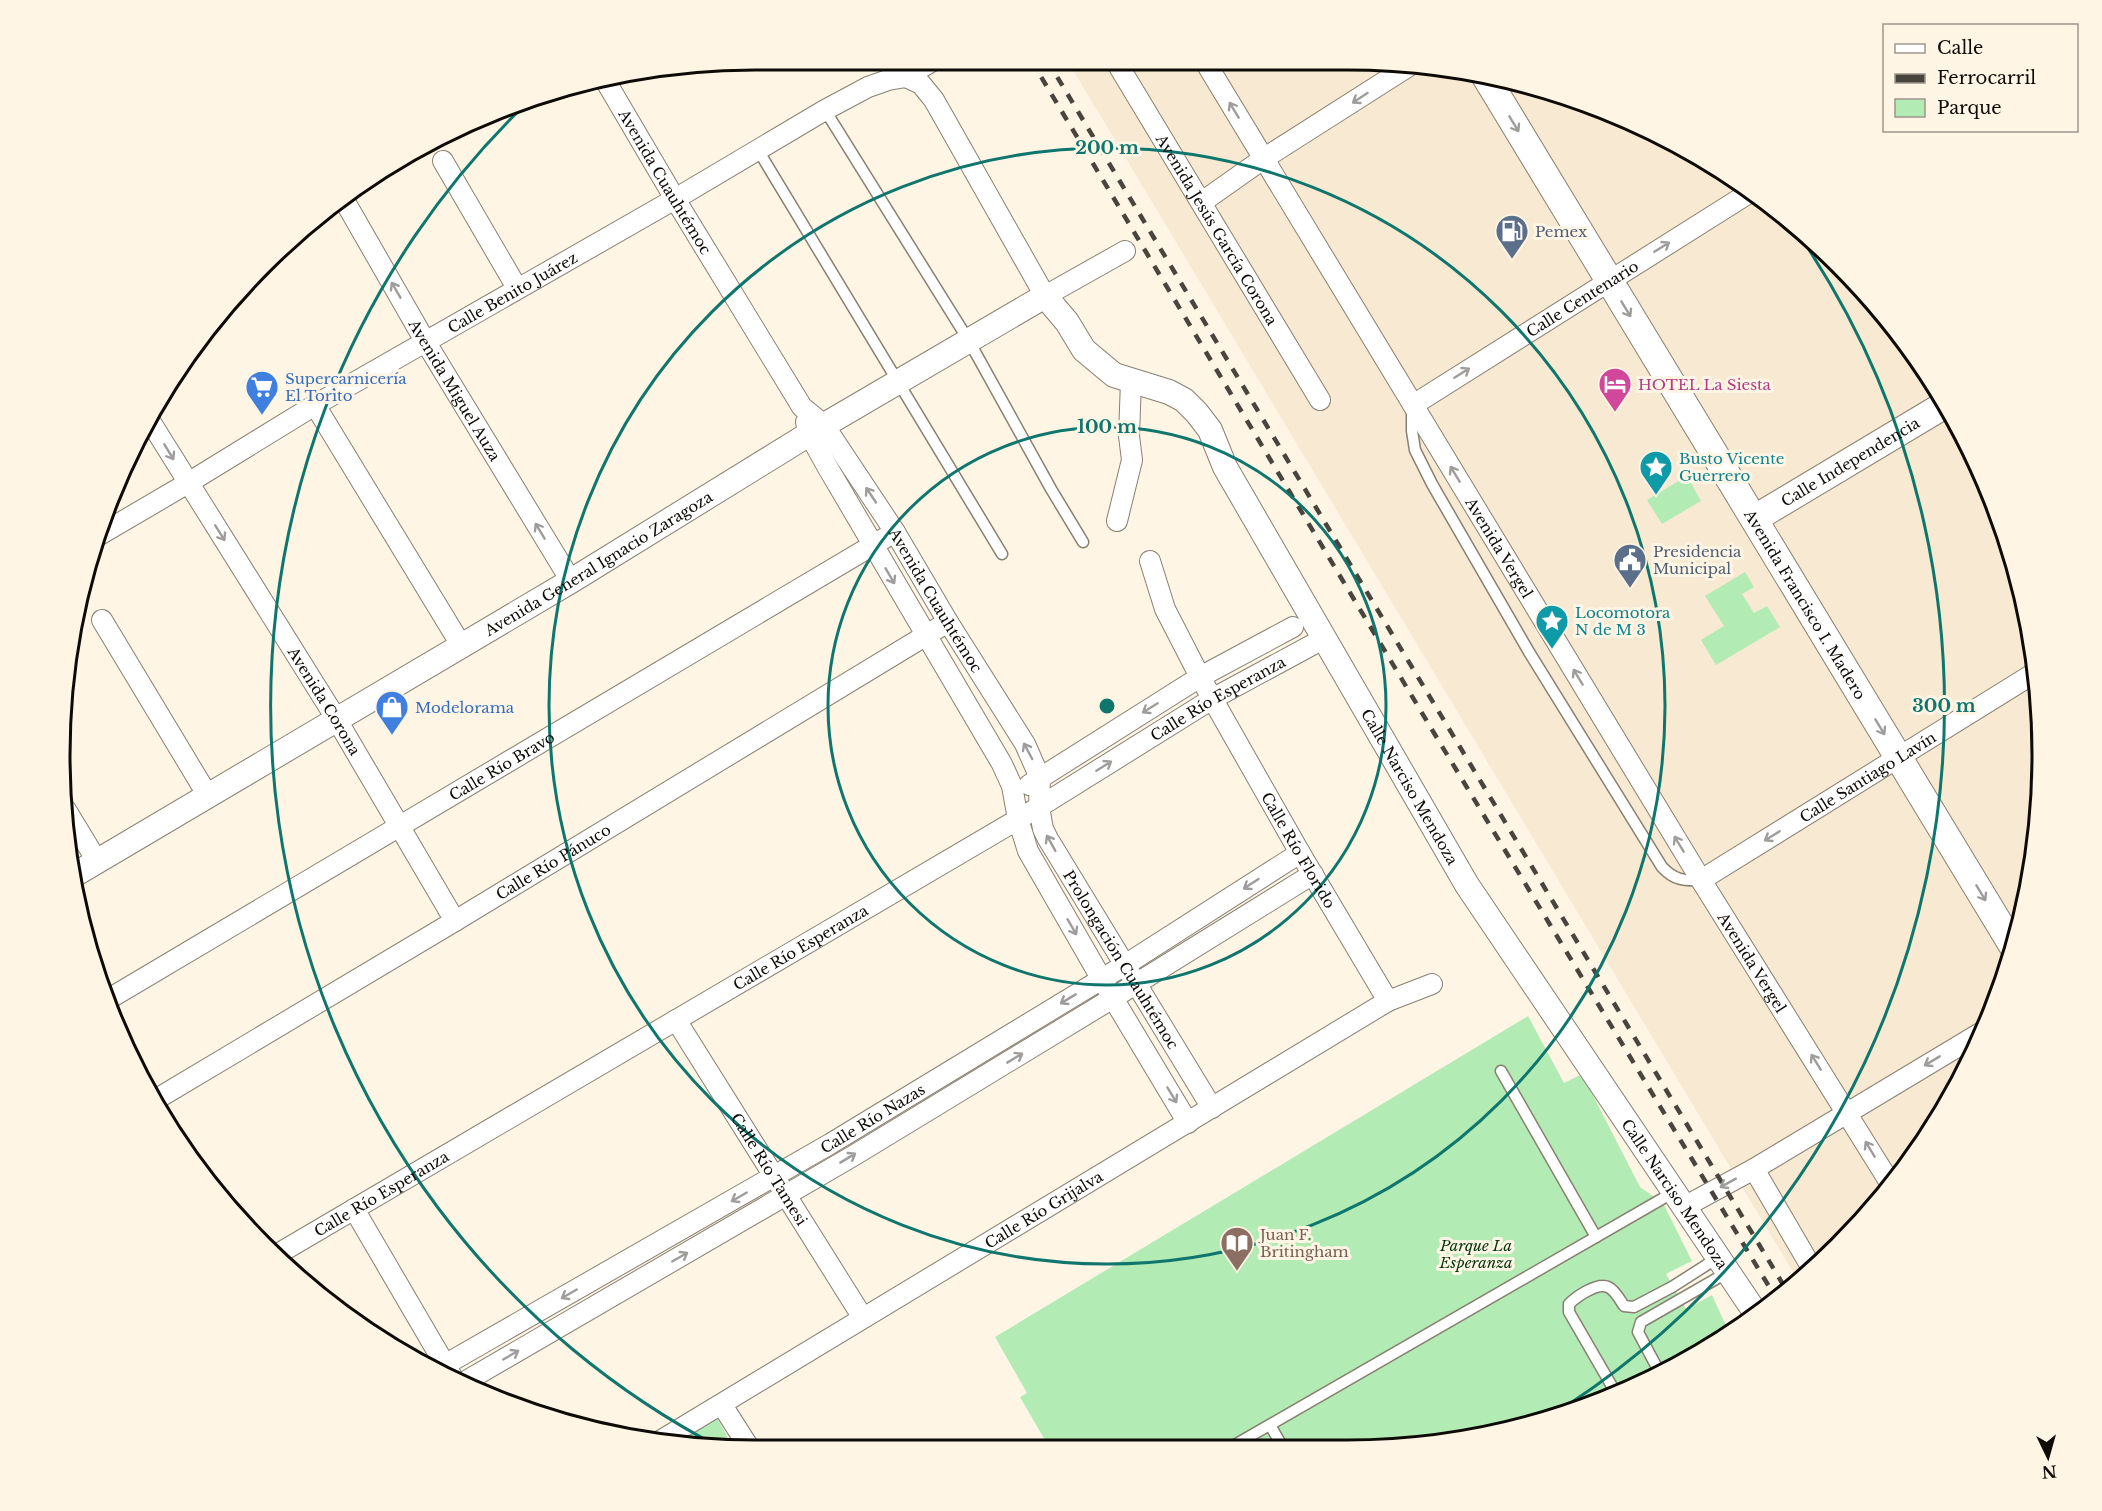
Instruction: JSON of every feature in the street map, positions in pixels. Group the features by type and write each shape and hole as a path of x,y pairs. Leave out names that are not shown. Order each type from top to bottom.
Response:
{"main road":[{"name":"Avenida Francisco I. Madero","path":"1492,87 2007,936"},
{"name":"Calle Independencia","path":"1754,519 1938,409"}],"street":[{"name":"Calle Benito Juárez","path":"109,529 315,405 675,199 825,110 868,87 906,77 918,70"},
{"name":"Avenida Jesús García Corona","path":"1121,70 1320,400"},
{"name":"Avenida Vergel","path":"1210,70 1701,880 1887,1177"},
{"path":"1202,202 1263,159 1399,73"},
{"path":"906,77 921,84 934,100 1045,297"},
{"name":"Avenida Cuauhtémoc","path":"609,87 816,430 872,546 1002,764 1014,794 1018,819"},
{"path":"443,161 517,288"},
{"name":"Calle Centenario","path":"1413,405 1743,197"},
{"name":"Avenida Miguel Auza","path":"347,206 425,341 571,581"},
{"name":"Avenida General Ignacio Zaragoza","path":"81,871 571,581 898,381 1125,251"},
{"name":"Calle Narciso Mendoza","path":"1045,297 1067,322 1084,350 1114,375 1169,392 1184,400 1197,412 1209,430 1225,467 1323,639 1467,885 1752,1307"},
{"path":"1117,521 1132,460 1129,436 1131,381"},
{"path":"315,405 461,645"},
{"name":"Avenida Corona","path":"154,428 337,720 455,921"},
{"name":"Avenida Cuauhtémoc","path":"816,430 895,532 948,622 1025,744 1040,778 1039,807"},
{"name":"Calle Río Bravo","path":"114,996 895,532"},
{"name":"Calle Río Florido","path":"1150,561 1165,609 1200,677 1300,853 1388,1000"},
{"path":"102,620 208,796"},
{"name":"Calle Río Pánuco","path":"161,1096 948,622"},
{"name":"Calle Río Esperanza","path":"1014,794 1200,677 1293,627"},
{"name":"Calle Río Esperanza","path":"283,1251 1039,807 1212,699 1323,639"},
{"name":"Calle Santiago Lavín","path":"1701,880 2027,678"},
{"name":"Prolongación Cuauhtémoc","path":"1039,807 1043,829 1048,839 1212,1108"},
{"name":"Prolongación Cuauhtémoc","path":"1018,819 1028,851 1188,1123"},
{"path":"74,823 97,861"},
{"name":"Calle Río Nazas","path":"444,1365 775,1176 1125,965 1300,853"},
{"name":"Calle Río Nazas","path":"471,1378 786,1195 1113,998 1313,874"},
{"name":"Calle Río Grijalva","path":"670,1435 1388,1000 1432,984"},
{"name":"Calle Río Tamesi","path":"676,1020 863,1318"},
{"path":"1679,1200 1754,1168 1969,1040"},
{"path":"1754,1168 1808,1262"},
{"path":"354,1209 436,1361"},
{"path":"722,1405 744,1440"}],"lane":[{"path":"825,110 969,341 1083,542"},
{"path":"758,150 1002,554"},
{"path":"1413,405 1412,431 1415,450 1432,484 1529,652 1662,867 1671,877 1683,881 1701,880"},
{"path":"1501,1071 1596,1237"},
{"path":"1243,1440 1596,1237 1679,1200"},
{"path":"1656,1366 1638,1332 1641,1322 1724,1264"},
{"path":"1612,1387 1569,1312 1569,1304 1603,1286 1612,1290 1624,1306 1634,1307 1724,1264"},
{"path":"1269,1425 1278,1440"}],"shaded area":[{"path":"1073,70 1346,70 1436,76 1524,94 1609,123 1689,162 1764,212 1798,240 1862,304 1890,338 1940,413 1961,453 1995,535 2018,622 2026,666 2032,756 2026,845 2008,933 1995,976 1961,1058 1940,1098 1890,1173 1862,1207 1794,1274"}],"green space":[{"path":"1687,476 1701,501 1662,524 1647,500"},
{"path":"1745,572 1754,587 1742,594 1754,613 1767,606 1780,627 1716,665 1701,640 1724,626 1705,596"},
{"name":"Parque La Esperanza","path":"1528,1016 1564,1083 1582,1074 1640,1187 1663,1203 1692,1261 1666,1274 1686,1309 1712,1295 1726,1326 1649,1370 1567,1404 1524,1417 1436,1435 1346,1440 1045,1440 1020,1397 1027,1393 995,1337"},
{"path":"717,1418 729,1439 711,1439 684,1437"}],"railway":[{"path":"1037,70 1772,1292"},
{"path":"1053,70 1783,1284"}],"place":[{"name":"Pemex","path":"1512,260"},
{"name":"HOTEL La Siesta","path":"1615,413"},
{"name":"Supercarnicería El Torito","path":"262,416"},
{"name":"Busto Vicente Guerrero","path":"1656,496"},
{"name":"Presidencia Municipal","path":"1630,589"},
{"name":"Locomotora N de M 3","path":"1552,650"},
{"name":"Modelorama","path":"392,736"},
{"name":"Juan F. Britingham","path":"1237,1272"}]}
